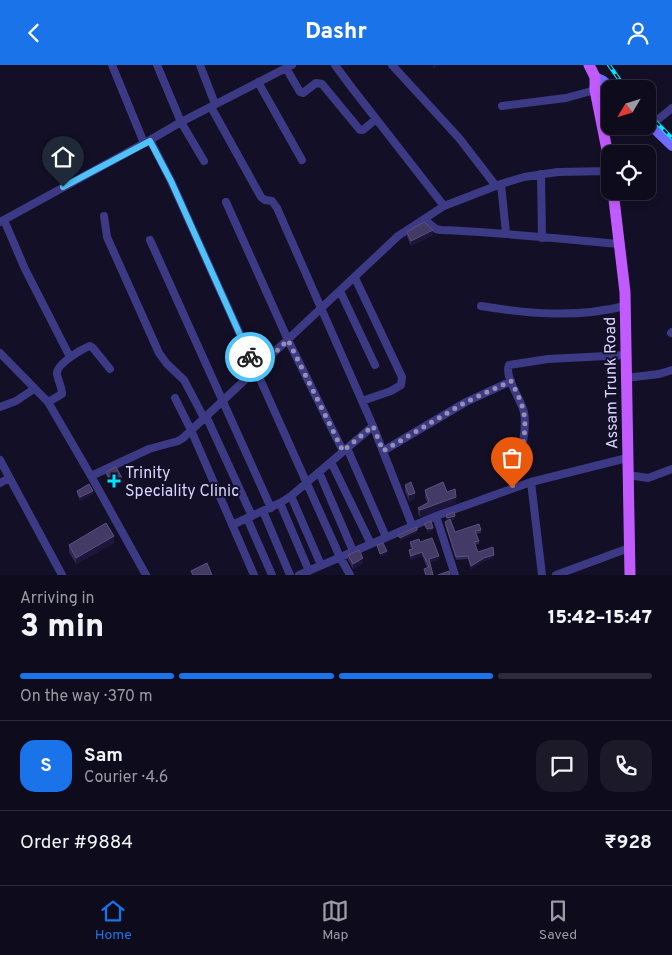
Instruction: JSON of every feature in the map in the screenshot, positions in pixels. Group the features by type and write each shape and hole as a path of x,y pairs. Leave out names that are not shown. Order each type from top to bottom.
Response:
{"main road":[{"path":"589,65 594,77 606,145"},
{"path":"594,77 602,80"},
{"path":"656,131 672,146"},
{"name":"Assam Trunk Road","path":"615,200 625,306 630,575"}],"street":[{"path":"112,65 147,142 171,181 340,557 350,575"},
{"path":"157,65 181,121 204,161"},
{"path":"200,65 213,105 261,197 272,201 277,208 373,426 412,525"},
{"path":"336,65 444,206"},
{"path":"392,65 498,185 506,233"},
{"path":"70,357 2,221 147,142 181,121 289,67 300,92 303,93 316,83 322,84 360,130 363,130 376,119"},
{"path":"258,82 302,160"},
{"path":"502,106 566,98 595,90"},
{"path":"656,120 672,108"},
{"path":"92,476 149,449 178,441 256,371 398,236 444,206 498,185 541,174 601,171"},
{"path":"541,174 542,238"},
{"path":"226,202 288,340 345,449 386,537"},
{"path":"104,215 108,237 159,353 167,364 184,380 205,417 272,575"},
{"path":"424,219 440,230 506,233 619,244"},
{"path":"150,240 223,401 267,509 290,575"},
{"path":"355,277 402,377 401,385 395,389 362,401"},
{"path":"340,291 374,365"},
{"path":"481,306 517,312 564,313 602,312 625,306"},
{"path":"48,402 62,394 57,370 70,357 90,347 96,351 110,369"},
{"path":"0,353 48,402 92,476 146,575"},
{"path":"512,488 525,420 523,408 511,381 508,369 512,364 548,359 626,355"},
{"path":"626,377 659,374 672,370"},
{"path":"383,451 466,402 511,381"},
{"path":"0,407 16,401 34,389"},
{"path":"175,398 191,430 254,575"},
{"path":"232,525 292,496 373,426"},
{"path":"280,503 306,573 412,525 512,488 627,457"},
{"path":"0,459 62,575"},
{"path":"331,462 370,544"},
{"path":"628,475 648,478 672,469"},
{"path":"319,472 353,551"},
{"path":"0,483 9,478"},
{"path":"531,482 542,575"},
{"path":"292,496 321,565"},
{"path":"436,516 455,575"},
{"path":"556,575 629,548"}],"building":[{"path":"424,222 433,230 411,241 407,232"},
{"path":"116,467 122,478 112,483 106,472"},
{"path":"411,482 415,493 409,495 405,485"},
{"path":"443,482 447,492 455,489 456,497 420,510 418,508 429,502 425,490"},
{"path":"89,484 93,491 80,497 77,491"},
{"path":"454,512 455,516 447,518 446,515"},
{"path":"450,519 455,532 479,524 481,530 475,531 479,541 474,542 478,552 493,547 494,555 484,558 471,566 468,556 456,557 445,522"},
{"path":"431,521 433,528 427,529 424,524"},
{"path":"106,523 114,536 76,558 69,545"},
{"path":"417,527 417,530 400,538 398,535"},
{"path":"432,538 439,556 429,559 433,575 426,575 424,569 429,567 422,552 411,556 409,550 413,549 410,542 419,539 420,542"},
{"path":"383,543 387,551 380,554 377,545"},
{"path":"359,550 363,558 353,564 348,555"},
{"path":"207,563 212,575 193,575 191,571"},
{"path":"449,571 450,575 438,575"}],"railway":[{"path":"609,65 620,80"},
{"path":"656,122 672,138"}],"way so far":[{"path":"250,357 256,371 288,340 343,451 373,426 383,451 466,402 511,381 523,408 525,420 512,488"}],"place":[{"name":"Trinity Speciality Clinic","path":"114,481"}],"route":[{"path":"63,187 150,141 171,181 250,357"}]}
